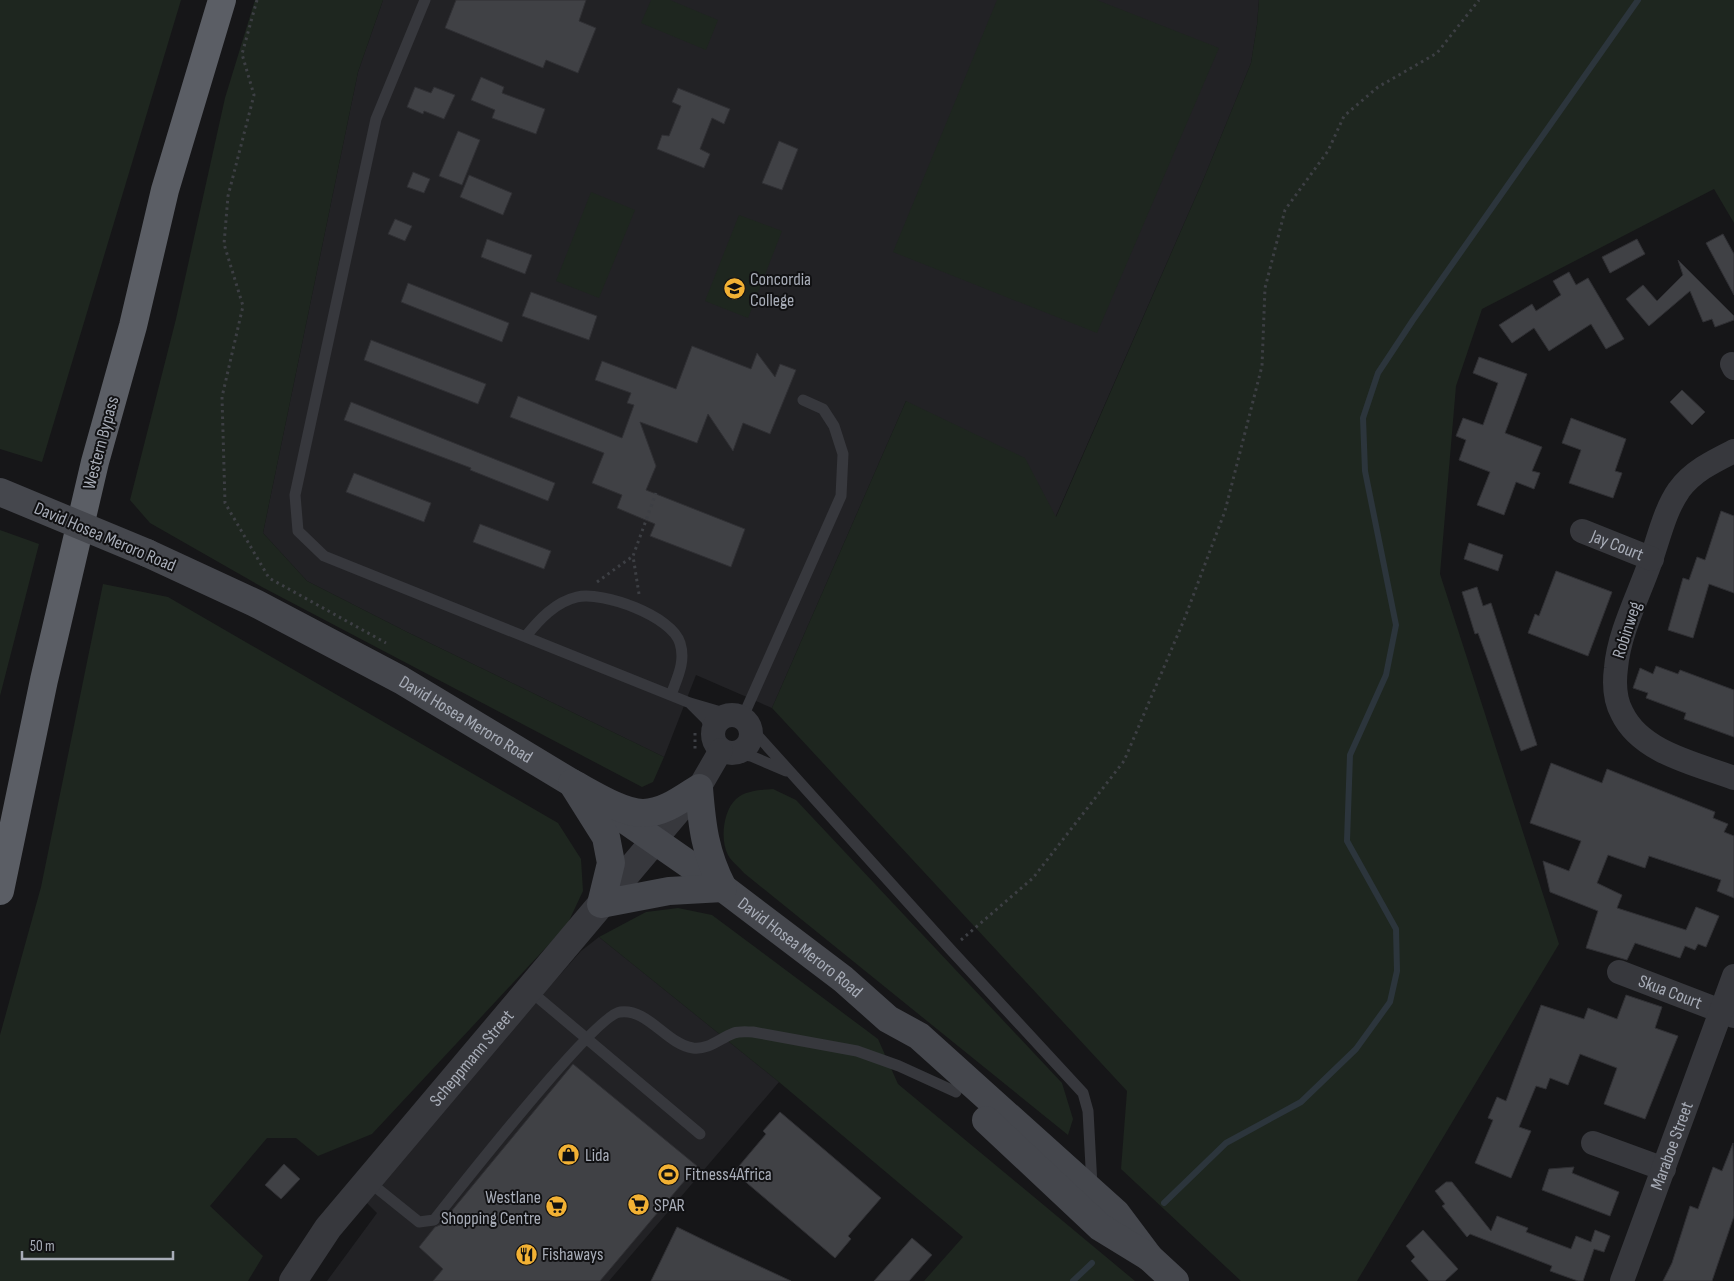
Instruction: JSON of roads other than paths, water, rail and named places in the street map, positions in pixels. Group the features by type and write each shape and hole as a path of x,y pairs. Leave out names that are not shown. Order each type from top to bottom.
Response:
{"highway":[{"name":"Western Bypass","path":"0,891 44,680 95,462 133,326 165,190 222,0"}],"main road":[{"name":"David Hosea Meroro Road","path":"0,492 146,553 255,603 401,680 572,784 656,839 843,979 888,1019 919,1036 1092,1190 1116,1213 1149,1257 1175,1281"},
{"path":"572,784 616,805 642,813 670,805 699,788 705,842 709,858 723,888 669,891 602,904 611,863 606,837 572,784"},
{"name":"David Hosea Meroro Road","path":"888,1019 906,1048 956,1092 1100,1227 1149,1257"}],"street":[{"name":"Robinweg","path":"1734,450 1710,462 1679,490 1667,514 1623,638 1616,667 1615,691 1622,713 1636,733 1660,750 1734,778"},
{"name":"Jay Court","path":"1582,531 1652,559"},
{"path":"656,839 699,788 722,745 717,722 741,720 751,732 748,744 744,749 722,745"},
{"name":"Scheppmann Street","path":"293,1281 328,1228 656,839"},
{"name":"Skua Court","path":"1619,972 1727,1013"},
{"name":"Maraboe Street","path":"1622,1281 1664,1169 1727,1013 1734,976"},
{"path":"1593,1142 1664,1169"}],"lane":[{"path":"425,0 376,119 295,495 298,531 324,556 690,703 741,720 1083,1093 1088,1111 1092,1190"},
{"path":"741,720 841,496 843,454 834,426 823,409 803,400"},
{"path":"526,636 541,618 560,604 578,597 600,597 641,609 669,627 680,642 682,666 671,695"},
{"path":"690,703 706,719 722,745 790,773"},
{"path":"529,990 700,1134"},
{"path":"368,1181 419,1222 434,1220 585,1039 611,1014 620,1011 634,1013 681,1045 692,1048 704,1048 736,1032 753,1032 857,1051 899,1066 956,1092"}],"waterway":[{"path":"1164,1203 1226,1143 1301,1102 1356,1049 1390,1002 1397,971 1396,929 1347,841 1350,755 1386,675 1396,625 1365,471 1363,418 1378,373 1413,320 1638,0"},
{"path":"1073,1281 1092,1263"}],"place":[{"name":"Concordia College","path":"734,289"},
{"name":"Lida","path":"569,1155"},
{"name":"Fitness4Africa","path":"669,1174"},
{"name":"SPAR","path":"638,1205"},
{"name":"Westlane Shopping Centre","path":"557,1207"},
{"name":"Fishaways","path":"526,1254"}]}
